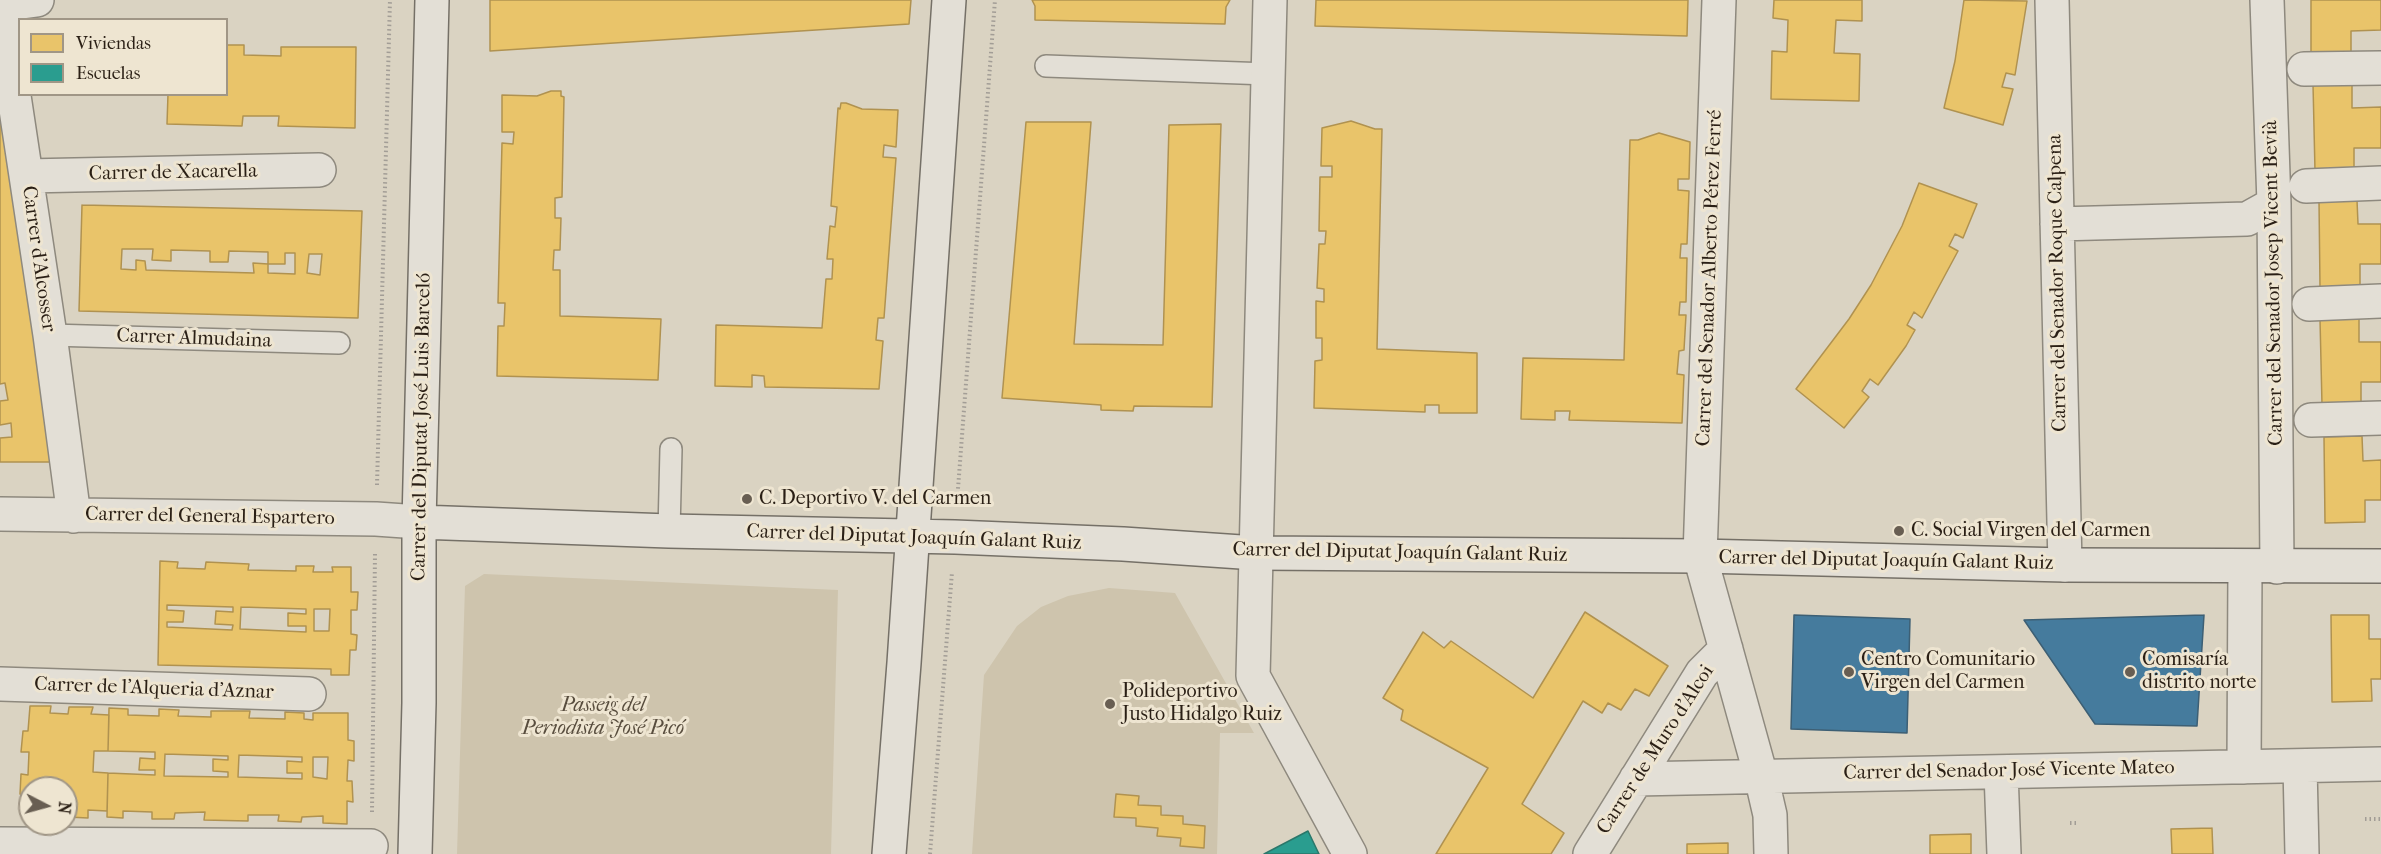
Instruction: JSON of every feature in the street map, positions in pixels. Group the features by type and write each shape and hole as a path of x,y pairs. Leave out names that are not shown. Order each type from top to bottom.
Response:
{"street":[{"path":"0,4 37,0"},
{"name":"Carrer del Diputat José Luis Barceló","path":"415,854 419,703 419,522 432,0"},
{"path":"889,854 914,536 950,0"},
{"path":"1270,0 1253,676 1350,854"},
{"name":"Carrer del Senador Alberto Pérez Ferré","path":"1719,0 1700,556 1761,776 1770,815 1771,854"},
{"name":"Carrer del Senador Roque Calpena","path":"2052,0 2065,565"},
{"name":"Carrer del Senador Josep Vicent Bevià","path":"2267,0 2274,204 2277,567"},
{"name":"Carrer d'Alcosser","path":"0,4 50,335 74,516"},
{"path":"2304,69 2381,68"},
{"name":"Carrer de Xacarella","path":"26,176 319,170"},
{"path":"2306,186 2381,183"},
{"path":"2057,224 2247,219 2274,204"},
{"path":"2309,304 2381,301"},
{"path":"2311,420 2381,418"},
{"name":"Carrer del General Espartero","path":"0,514 376,519 419,522"},
{"name":"Carrer del Diputat Joaquín Galant Ruiz","path":"419,522 669,531 955,537 1123,544 1256,553 1700,556 2065,565 2381,566"},
{"path":"2244,767 2245,567"},
{"name":"Carrer de Muro d'Alcoi","path":"1590,854 1702,673 1726,649"},
{"name":"Carrer de l'Alqueria d'Aznar","path":"0,684 309,694"},
{"name":"Carrer del Senador José Vicente Mateo","path":"1636,779 2381,764"},
{"path":"2300,766 2302,854"},
{"path":"2001,772 2004,854"},
{"path":"0,843 371,846"}],"lane":[{"path":"1046,66 1268,74"},
{"name":"Carrer Almudaina","path":"50,335 339,343"},
{"path":"669,531 671,448"}],"path":[{"path":"371,846 376,519 390,0"},
{"path":"930,854 995,0"},
{"path":"2365,819 2381,819"}],"green space":[{"name":"Passeig del Periodista José Picó","path":"484,574 838,590 831,854 457,854 465,586"},
{"name":"Polideportivo Justo Hidalgo Ruiz","path":"1109,588 1175,593 1254,733 1220,733 1217,854 972,854 984,675 1017,626 1041,607 1068,596","holes":["1116,795 1138,796 1138,805 1161,806 1161,815 1183,816 1183,824 1205,826 1204,847 1180,846 1181,838 1158,836 1158,828 1136,826 1136,818 1114,817"]}],"building: Viviendas":[{"path":"490,0 911,0 909,24 490,51"},
{"path":"1032,0 1230,0 1226,7 1225,24 1035,20 1035,6"},
{"path":"1316,0 1688,0 1687,36 1315,26"},
{"path":"1774,0 1862,0 1862,21 1836,20 1834,53 1860,54 1859,101 1771,99 1772,51 1787,52 1788,20 1773,18"},
{"path":"1964,0 2027,1 2015,75 2006,73 2002,87 2013,89 2003,125 1944,108 1955,61"},
{"path":"2311,0 2381,0 2381,30 2351,31 2351,53 2311,53"},
{"path":"228,45 244,45 244,55 281,56 281,47 356,47 355,128 278,126 279,116 243,116 242,126 167,124 168,96 228,96"},
{"path":"2352,83 2352,108 2381,107 2381,148 2354,148 2354,170 2315,171 2313,84"},
{"path":"0,87 51,462 0,462 0,438 12,437 11,423 0,425 0,401 8,400 5,383 0,384"},
{"path":"551,91 561,91 561,96 564,97 562,197 555,198 555,218 561,218 560,250 554,250 553,270 560,270 560,316 661,319 658,380 497,376 498,326 504,326 505,303 498,303 502,143 513,144 514,132 502,132 502,95 537,96"},
{"path":"841,103 862,109 898,110 896,147 884,145 883,157 896,158 884,318 878,318 876,340 883,341 879,389 765,387 764,376 752,375 752,387 715,386 716,325 822,328 826,279 832,279 833,259 827,259 830,226 835,227 837,207 831,206 838,108 840,109"},
{"path":"1351,121 1382,129 1377,349 1477,353 1477,413 1439,413 1439,405 1425,405 1425,412 1314,408 1315,361 1322,360 1322,338 1316,338 1316,301 1324,302 1324,289 1317,288 1319,244 1325,244 1326,231 1319,231 1320,177 1332,177 1332,166 1321,166 1322,128"},
{"path":"1026,122 1091,122 1074,344 1163,345 1169,125 1221,124 1212,407 1134,406 1133,411 1101,410 1101,405 1002,398"},
{"path":"1659,133 1690,142 1689,179 1678,179 1678,190 1689,191 1687,244 1681,244 1680,258 1687,258 1686,302 1680,302 1679,315 1686,315 1684,350 1679,351 1677,374 1684,375 1682,423 1569,420 1570,411 1555,411 1555,420 1521,419 1523,358 1624,360 1630,140 1638,140"},
{"path":"1919,183 1977,204 1963,238 1955,234 1949,246 1958,251 1922,318 1914,312 1907,325 1915,330 1906,346 1878,385 1870,379 1862,391 1869,397 1844,428 1796,389 1849,319 1871,285 1902,226"},
{"path":"2357,200 2358,224 2381,224 2381,264 2360,264 2360,286 2320,287 2319,201"},
{"path":"82,205 362,211 358,318 79,311","holes":["122,249 153,249 152,260 171,261 171,250 210,251 210,262 228,262 229,251 268,252 268,264 253,263 254,273 146,270 145,261 136,260 136,270 121,269","285,253 295,253 295,274 268,273 268,264 285,264","309,254 322,254 320,275 307,273"]},
{"path":"2359,318 2359,342 2381,342 2381,382 2361,382 2361,404 2322,405 2320,319"},
{"path":"2362,436 2363,461 2381,460 2381,500 2365,500 2365,522 2325,523 2324,437"},
{"path":"160,561 178,562 177,568 205,569 206,562 249,564 248,570 296,571 296,566 314,566 313,572 333,572 332,567 351,567 351,592 358,592 357,610 351,610 351,634 357,635 356,650 350,650 349,675 331,675 331,669 158,665","holes":["167,605 233,607 233,612 216,611 215,624 233,625 232,630 167,627 167,622 183,622 184,611 167,610","241,607 306,609 306,614 288,613 288,626 306,626 306,632 240,629","314,609 330,609 329,631 314,631"]},
{"path":"1585,612 1668,666 1649,696 1635,689 1621,710 1608,703 1602,713 1583,701 1522,804 1564,833 1551,854 1436,854 1488,768 1401,720 1403,710 1383,698 1423,632 1444,648 1451,641 1533,698"},
{"path":"2331,615 2369,615 2369,639 2381,639 2381,679 2371,679 2372,701 2332,702"},
{"path":"30,706 51,706 50,713 68,714 69,707 93,707 91,714 109,715 108,751 94,751 93,772 108,773 107,811 88,810 88,818 78,818 78,776 21,776 21,774 28,775 29,752 21,752 23,731 28,731"},
{"path":"109,708 128,709 128,715 159,716 159,709 179,710 178,716 211,717 211,711 250,711 249,718 285,719 285,712 304,713 304,719 313,720 313,713 348,713 348,740 354,741 354,761 348,760 347,781 352,781 353,802 347,801 347,824 323,823 323,816 302,817 301,822 278,821 279,815 248,815 248,821 204,820 205,812 175,813 174,819 152,819 152,812 123,811 123,818 107,817 108,773 155,775 155,770 139,770 140,758 155,759 155,752 108,751","holes":["165,754 228,756 228,760 213,759 213,771 228,772 228,777 164,776","239,755 302,757 302,762 287,761 287,773 302,773 302,779 238,777","313,757 328,757 327,779 313,777"]},
{"path":"1116,794 1139,796 1138,805 1161,806 1161,815 1183,816 1183,824 1205,826 1204,848 1180,846 1181,838 1157,836 1158,828 1136,826 1136,818 1114,817"},
{"path":"2212,828 2213,854 2172,854 2171,829"},
{"path":"1971,834 1971,854 1930,854 1930,835"},
{"path":"1728,843 1728,854 1687,854 1687,844"}],"building: Escuelas":[{"path":"1308,831 1319,854 1264,854"}],"building: Público":[{"path":"1794,615 1910,619 1907,733 1791,729"},
{"name":"Comisaría distrito norte","path":"2204,615 2197,726 2095,724 2024,620"}],"place":[{"name":"C. Deportivo V. del Carmen","path":"747,499"},
{"name":"C. Social Virgen del Carmen","path":"1899,531"},
{"name":"Centro Comunitario Virgen del Carmen","path":"1849,672"},
{"name":"Comisaría distrito norte","path":"2130,672"},
{"name":"Polideportivo Justo Hidalgo Ruiz","path":"1110,704"}]}
